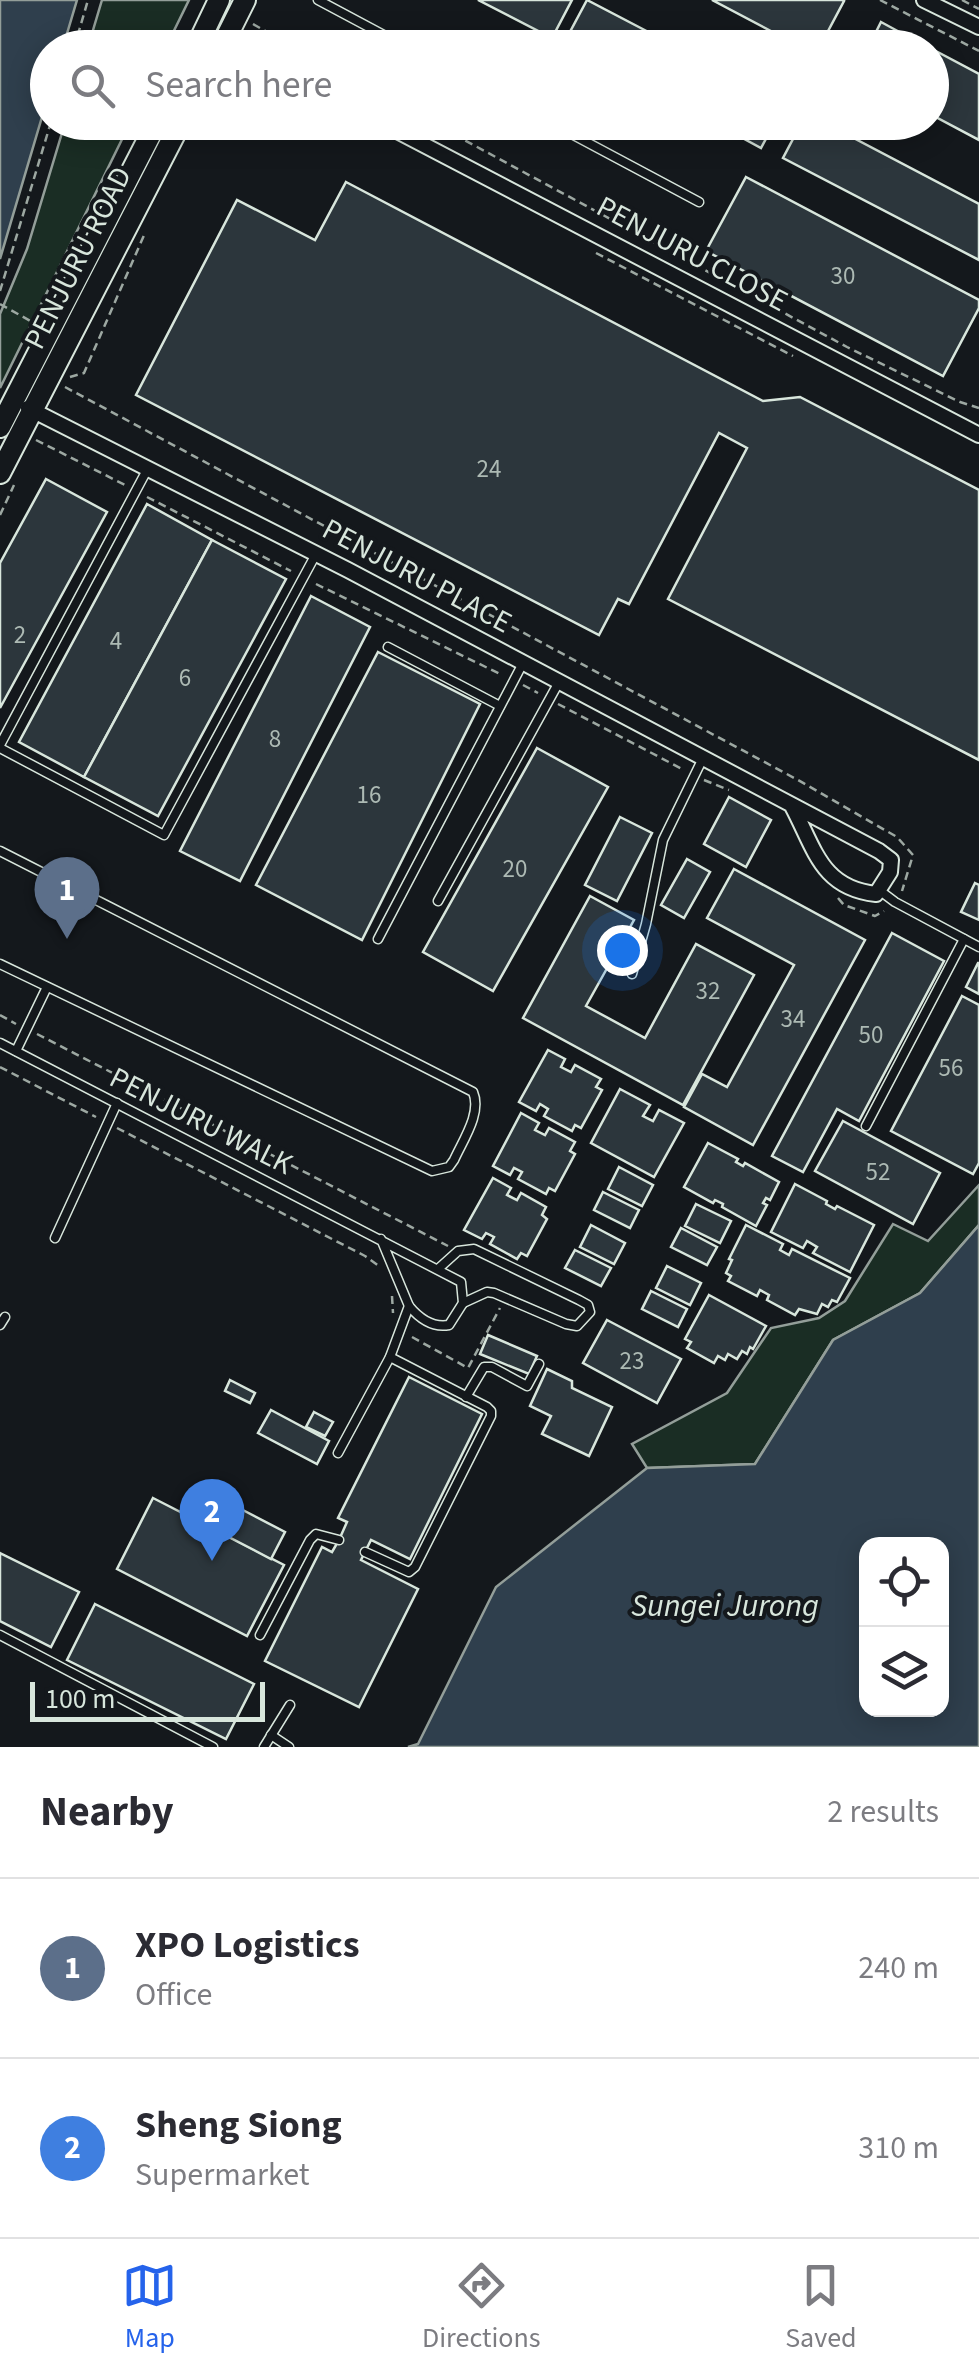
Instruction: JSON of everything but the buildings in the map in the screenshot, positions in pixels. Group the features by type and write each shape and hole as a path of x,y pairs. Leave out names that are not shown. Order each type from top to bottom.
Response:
{"main road":[{"path":"205,30 219,0"},
{"path":"233,30 245,0"},
{"name":"PENJURU ROAD","path":"0,473 22,432 23,406 149,140"},
{"name":"PENJURU ROAD","path":"0,427 50,378 173,140"}],"street":[{"path":"924,0 979,27"},
{"name":"PENJURU CLOSE","path":"414,140 979,435"},
{"name":"PENJURU PLACE","path":"23,406 316,554 892,860 890,872 878,890"},
{"path":"792,806 830,877 855,892 876,894 878,890"}],"lane":[{"path":"318,0 374,30"},
{"path":"583,140 699,202"},
{"path":"147,470 0,747 164,835 316,554"},
{"path":"388,647 500,706"},
{"path":"378,939 523,663"},
{"path":"438,902 559,682"},
{"path":"632,974 663,840 703,758"},
{"path":"0,851 473,1092 475,1112 454,1160 449,1166 432,1171 0,964"},
{"path":"878,890 979,947"},
{"path":"866,1126 964,939"},
{"path":"16,1051 47,987"},
{"name":"PENJURU WALK","path":"0,1043 438,1269 461,1282 464,1303"},
{"path":"55,1238 118,1103"},
{"path":"381,1239 409,1306 417,1316 440,1326 449,1325 464,1303 487,1292 566,1324 582,1323 590,1312 578,1300 485,1254 464,1248 438,1269"},
{"path":"338,1453 390,1357 409,1306"},
{"path":"365,1552 400,1571 408,1572 415,1567 491,1410 390,1357"},
{"path":"466,1397 484,1366 528,1386 539,1364"},
{"path":"260,1635 310,1540 316,1534 338,1540"},
{"path":"0,1635 213,1747"},
{"path":"264,1747 290,1704"},
{"path":"271,1736 289,1747"}],"path":[{"path":"79,30 88,0"},
{"path":"880,0 938,30"},
{"path":"962,0 979,8"},
{"path":"253,24 264,30"},
{"path":"949,36 979,51"},
{"path":"0,291 46,140"},
{"path":"464,140 847,347 979,408"},
{"path":"0,304 18,314"},
{"path":"50,378 626,691 798,780 897,837 912,854 909,874 895,902 875,916 844,904 832,890"},
{"path":"22,432 694,776 736,792"},
{"path":"0,1015 458,1251"},
{"path":"0,1068 365,1256 381,1268"},
{"path":"392,1294 394,1326 468,1368 505,1299"}],"green space":[{"path":"102,0 189,0 174,30 93,30"},
{"path":"60,140 122,140 0,388 0,314 27,249"},
{"path":"979,1185 979,1225 920,1293 833,1340 755,1464 647,1468 632,1444 727,1393 771,1328 819,1318 845,1301 893,1224 928,1241"}],"water":[{"path":"0,0 77,0 68,30 30,30 30,140 35,140 0,259"},
{"name":"Sungei Jurong","path":"979,1225 979,1747 408,1747 418,1744 496,1587 647,1468 755,1464 833,1340 920,1293"}],"place":[{"name":"XPO Logistics","path":"67,939"},
{"name":"Sheng Siong","path":"212,1561"}]}
